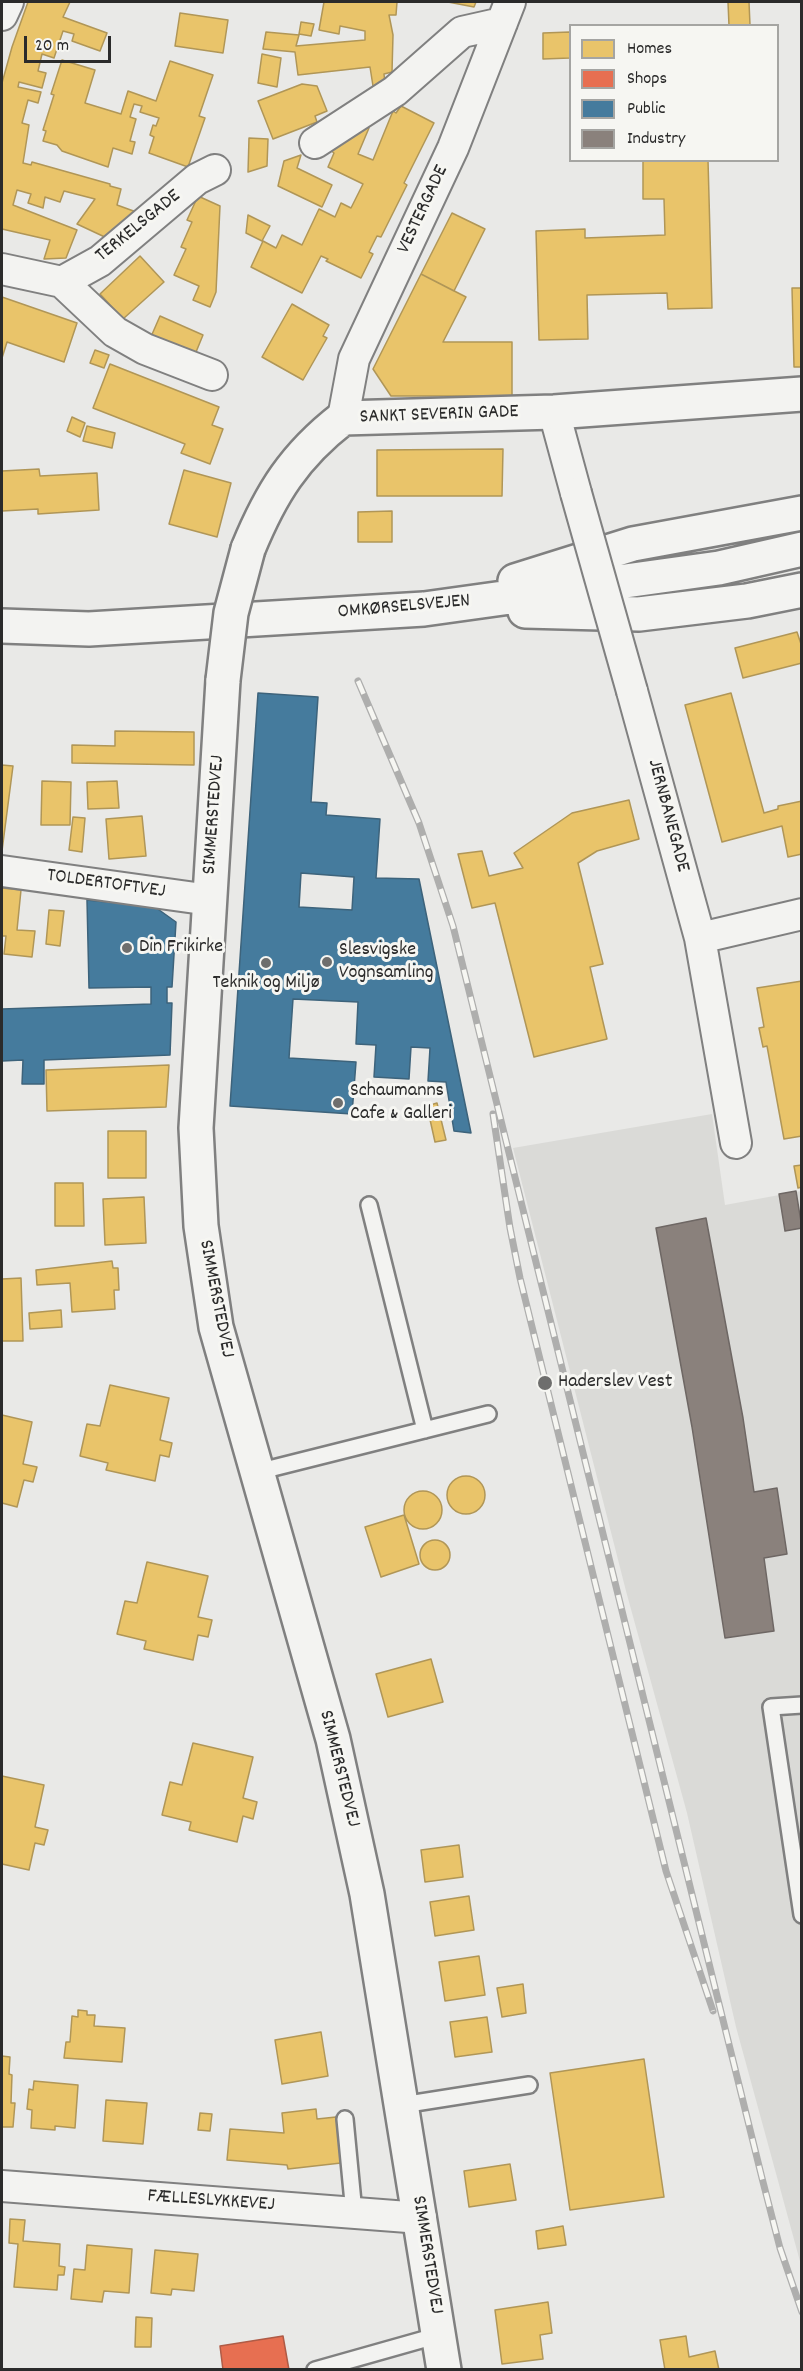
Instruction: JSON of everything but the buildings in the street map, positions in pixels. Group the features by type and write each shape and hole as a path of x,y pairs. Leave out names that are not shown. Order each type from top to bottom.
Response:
{"street":[{"path":"2,15 8,2"},
{"path":"315,143 395,91 462,32 506,12"},
{"name":"VESTERGADE","path":"343,418 354,359 453,148 506,12"},
{"name":"TERKELSGADE","path":"62,282 100,261 197,179 215,170"},
{"path":"2,269 62,282 115,332 144,349 212,375"},
{"name":"SANKT SEVERIN GADE","path":"280,484 316,439 343,418 554,412 801,394"},
{"name":"JERNBANEGADE","path":"554,412 700,938 736,1143"},
{"name":"SIMMERSTEDVEJ","path":"280,484 261,517 248,549 231,613 223,680 196,1128 201,1226 216,1327 335,1750 367,1894 444,2370"},
{"path":"424,609 633,544 801,513"},
{"name":"OMKØRSELSVEJEN","path":"2,626 89,629 424,609 719,568 801,549"},
{"path":"424,609 639,614 747,601 801,590"},
{"name":"TOLDERTOFTVEJ","path":"2,871 210,900"},
{"path":"700,938 801,914"},
{"name":"FÆLLESLYKKEVEJ","path":"2,2186 420,2218"}],"lane":[{"path":"369,1205 425,1430"},
{"path":"257,1472 488,1414"},
{"path":"801,1705 771,1707 801,1915"},
{"path":"402,2105 529,2085"},
{"path":"345,2119 354,2213"},
{"path":"315,2370 439,2335"}],"shaded area":[{"path":"712,1114 725,1205 801,1191 801,2265 736,2027 687,1813 626,1591 513,1148"}],"railway":[{"path":"358,681 419,823 453,926 762,2178 780,2248 802,2312"},
{"path":"493,1114 520,1278 666,1871 713,2011"}],"place":[{"name":"Din Frikirke","path":"127,948"},
{"name":"Slesvigske Vognsamling","path":"327,962"},
{"name":"Teknik og Miljø","path":"266,963"},
{"name":"Schaumanns Cafe & Galleri","path":"338,1103"},
{"name":"Haderslev Vest","path":"545,1383"}]}
